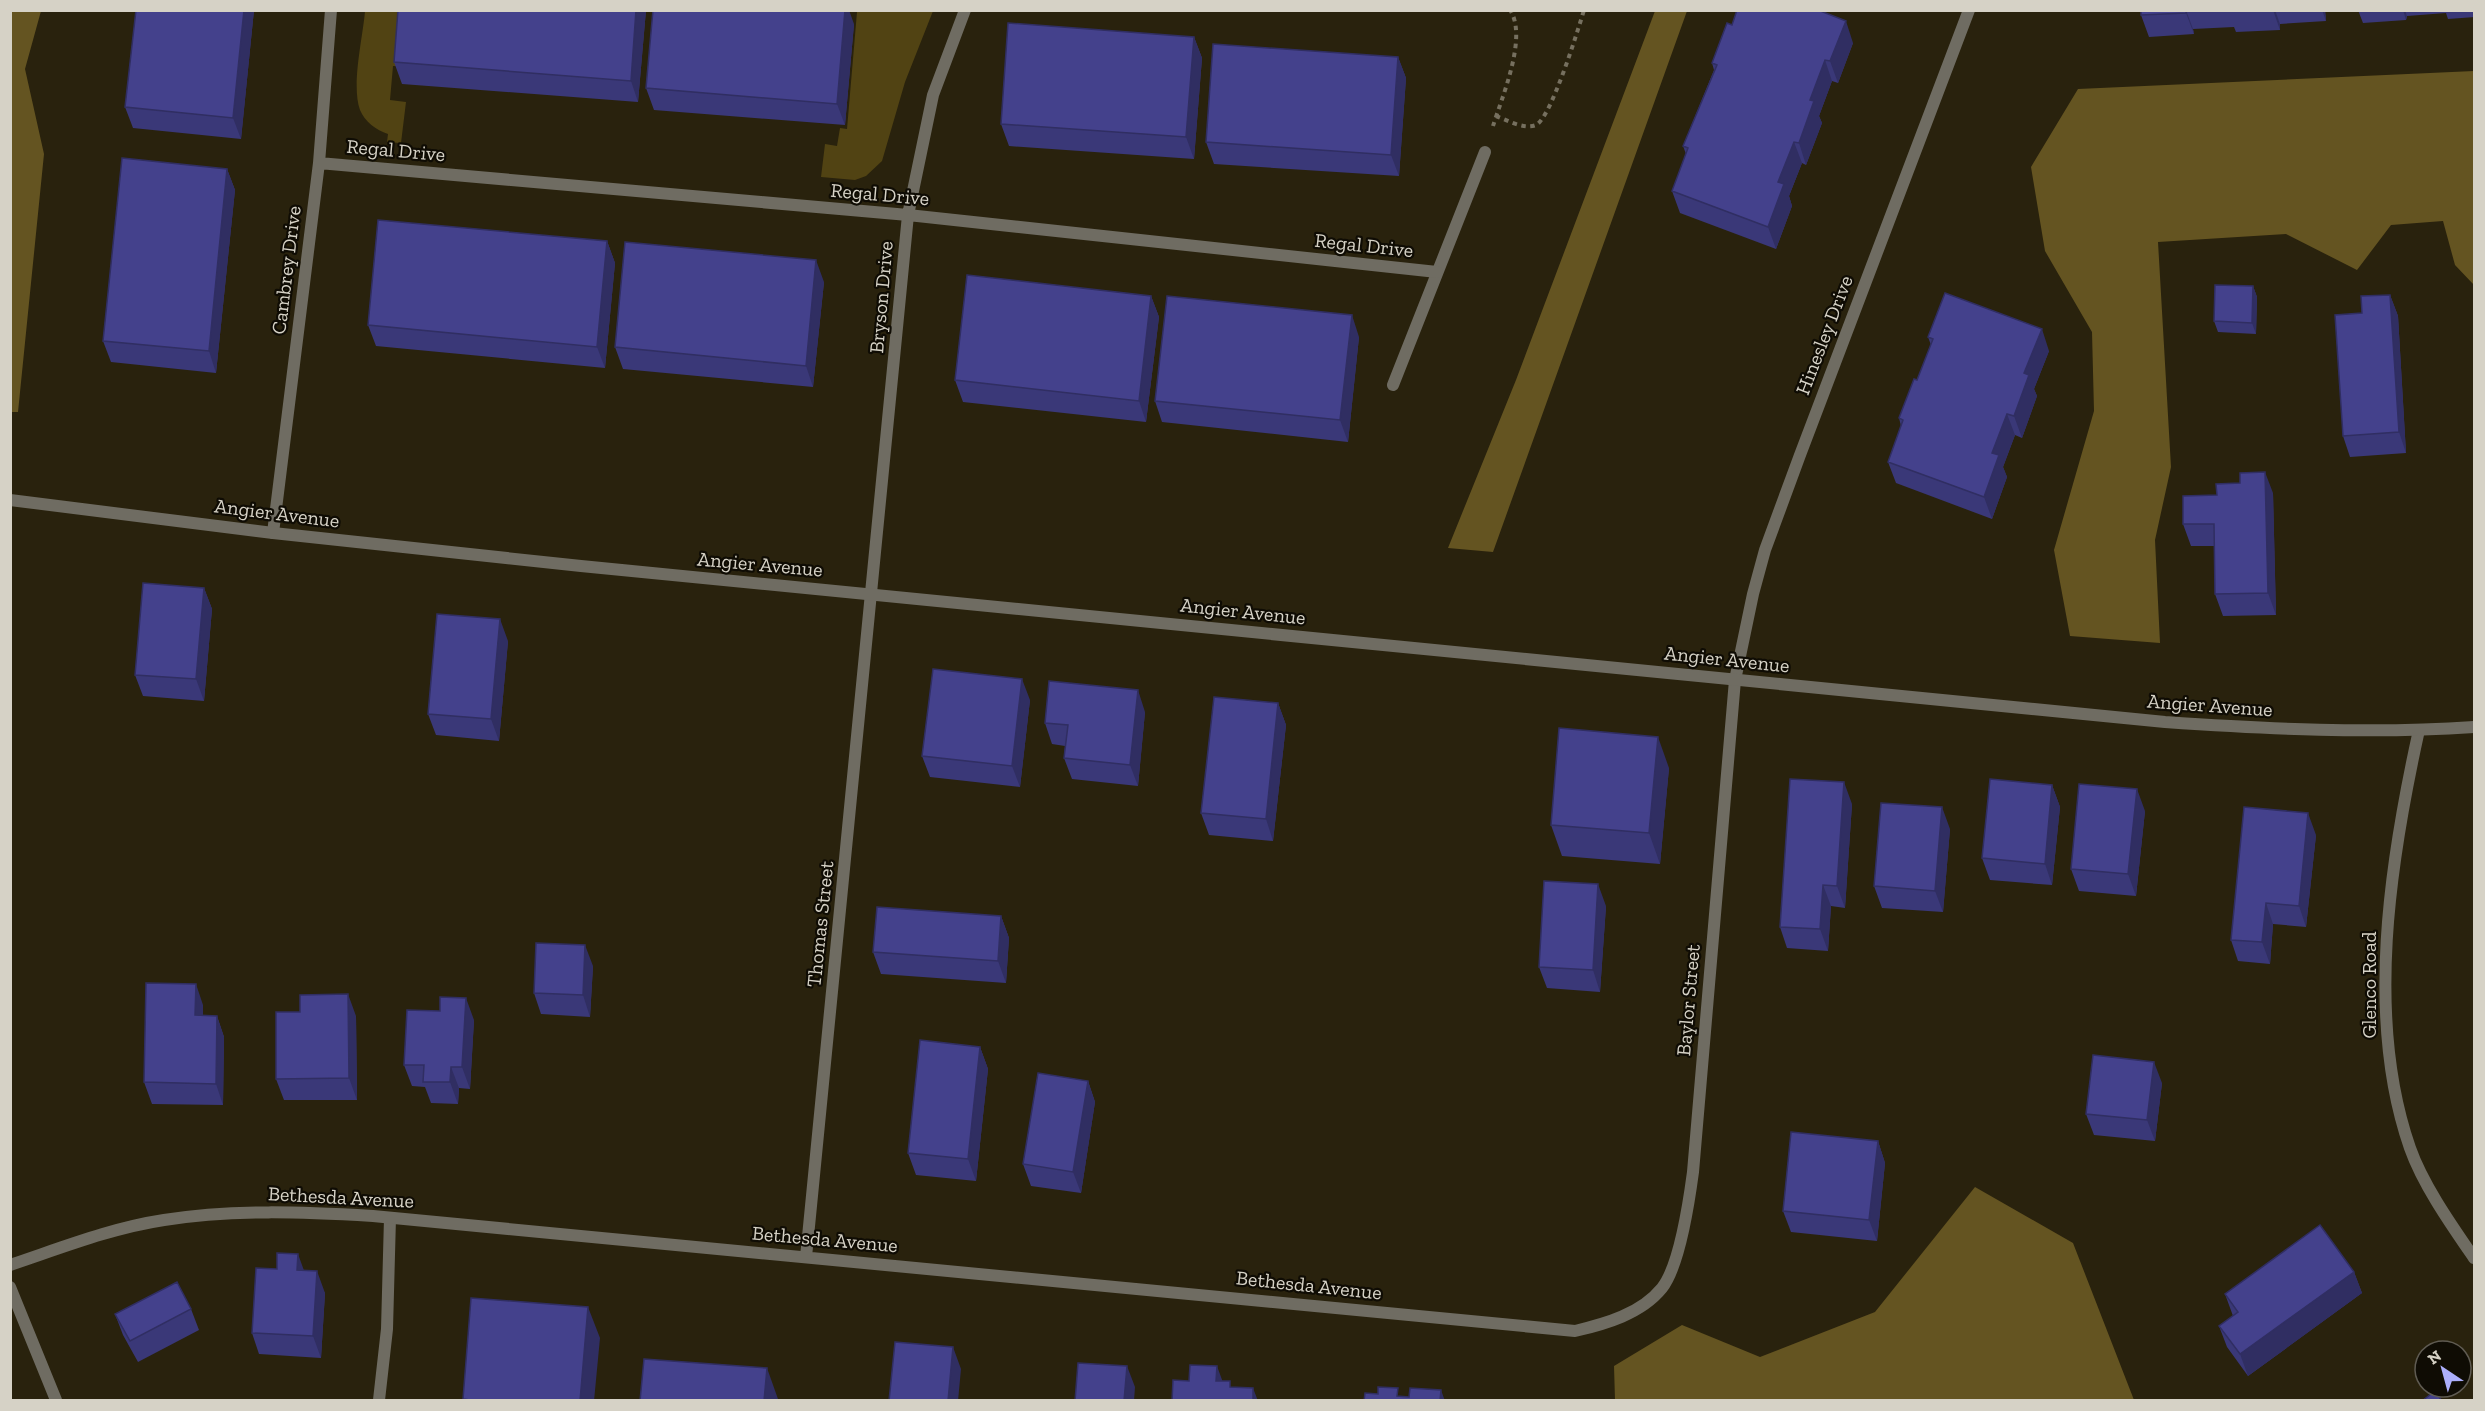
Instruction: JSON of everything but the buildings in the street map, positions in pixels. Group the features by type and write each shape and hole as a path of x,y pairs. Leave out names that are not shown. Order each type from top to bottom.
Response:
{"street":[{"name":"Cambrey Drive","path":"273,533 319,163 331,10"},
{"name":"Bryson Drive","path":"872,594 908,215 933,94 965,10"},
{"name":"Hinesley Drive","path":"1735,680 1765,550 1969,10"},
{"path":"1392,385 1485,152"},
{"name":"Regal Drive","path":"319,163 908,215 1437,272"},
{"name":"Angier Avenue","path":"10,500 273,533 581,566 2165,722 2284,730 2419,730 2475,727"},
{"name":"Thomas Street","path":"806,1257 872,594"},
{"name":"Baylor Street","path":"1638,1308 1662,1288 1676,1258 1688,1214 1694,1173 1735,680"},
{"name":"Glenco Road","path":"2419,730 2407,786 2390,911 2384,999 2388,1052 2397,1105 2410,1150 2434,1195 2475,1258"},
{"name":"Bethesda Avenue","path":"10,1265 101,1235 163,1220 242,1211 305,1212 390,1218 1575,1331 1604,1324 1638,1308"},
{"path":"379,1401 387,1329 390,1218"},
{"path":"10,1287 56,1401"}],"path":[{"path":"1510,10 1515,17 1516,45 1496,116 1530,126 1542,120 1547,110 1584,10"}],"shaded area":[{"path":"11,10 41,11 25,69 44,154 18,412 10,412"},
{"path":"365,11 407,11 402,66 393,66 390,100 406,102 401,143 387,142 388,134 371,125 360,110 357,75"},
{"path":"840,11 933,11 905,82 882,161 866,176 855,180 821,177 825,144 837,146 840,128 847,129 857,12"},
{"path":"1655,11 1687,11 1493,552 1448,548 1516,380"},
{"path":"2474,71 2474,285 2455,265 2443,221 2391,225 2357,270 2286,234 2158,242 2171,467 2155,540 2160,643 2070,636 2054,550 2094,411 2092,332 2045,251 2031,167 2078,89"},
{"path":"1975,1187 2073,1243 2134,1400 1615,1400 1614,1366 1682,1325 1760,1357 1875,1312"}]}
